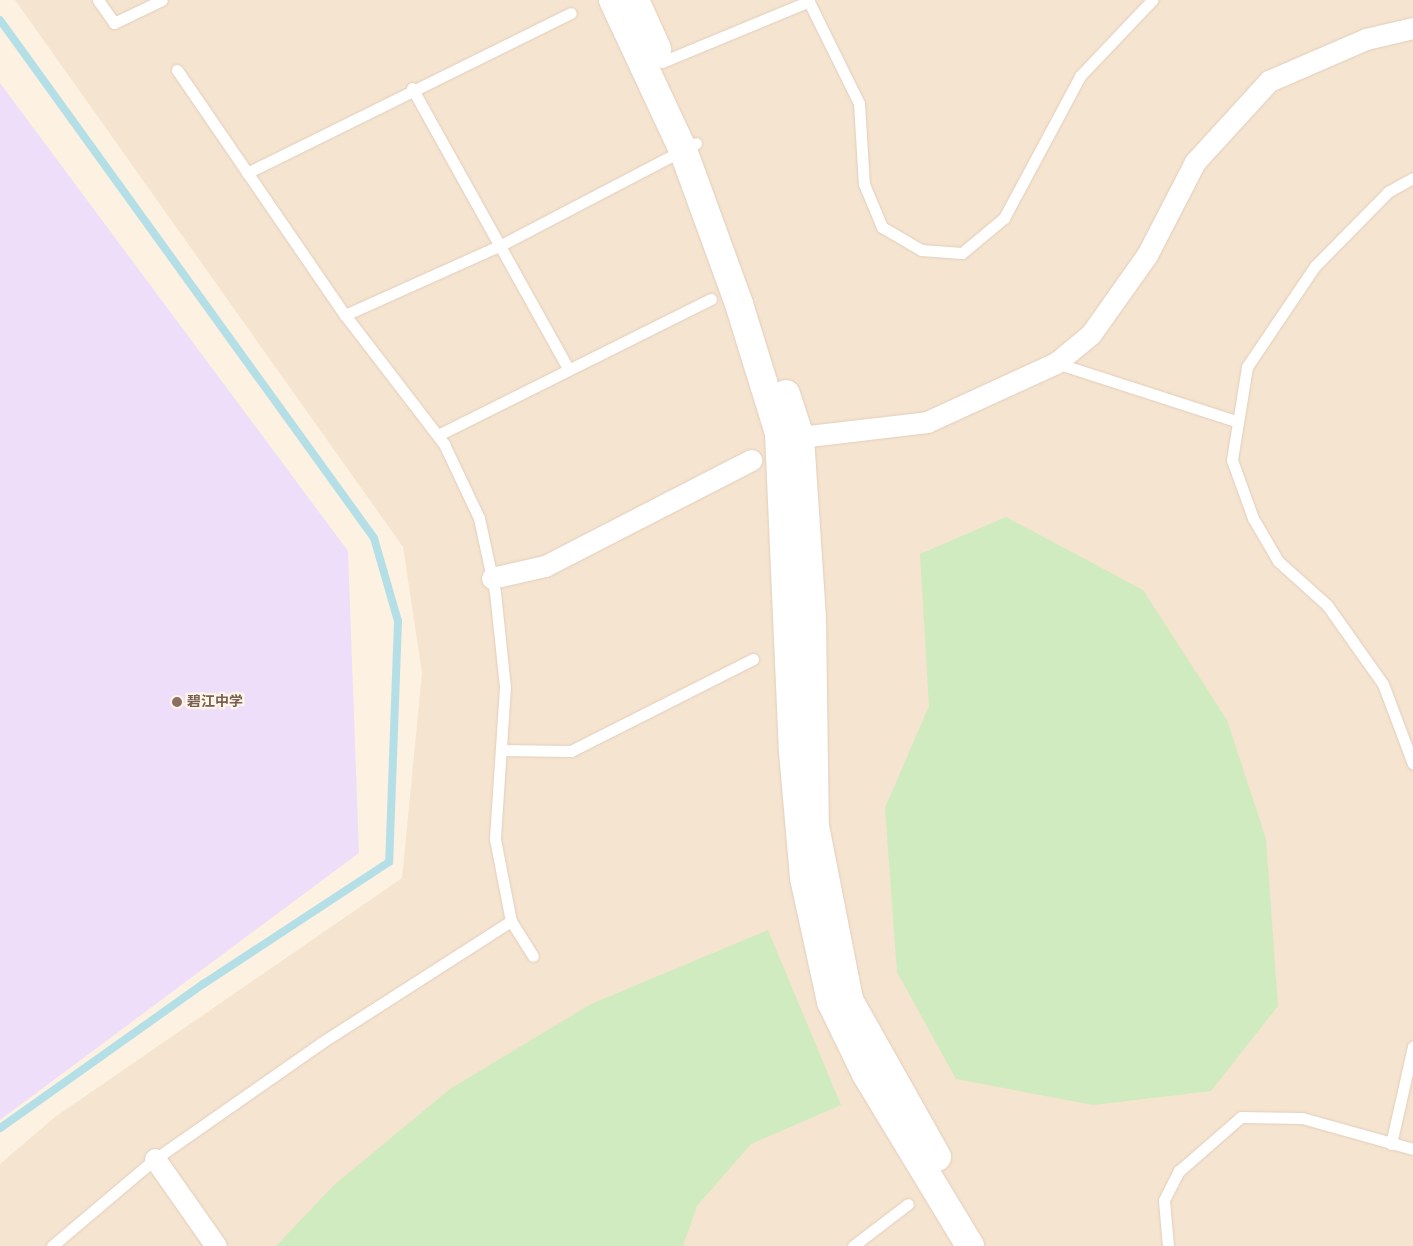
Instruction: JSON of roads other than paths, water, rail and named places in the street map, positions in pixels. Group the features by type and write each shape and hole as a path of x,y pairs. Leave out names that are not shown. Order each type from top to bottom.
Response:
{"main road":[{"path":"613,0 690,146 751,285 800,438 812,620 816,826 849,1000 991,1246"},
{"path":"635,0 662,62 690,146 779,433 792,752 804,878 831,1002 866,1074 970,1246"}],"street":[{"path":"800,438 927,422 1056,363 1091,334 1147,255 1195,162 1269,81 1366,39 1413,28"},
{"path":"492,578 545,566 751,460"},
{"path":"155,1159 216,1246"}],"lane":[{"path":"98,0 114,23 162,0"},
{"path":"662,62 809,0 859,103 864,184 882,227 921,250 962,253 1004,218 1080,76 1152,0"},
{"path":"247,173 412,88 571,13"},
{"path":"177,70 345,315 438,435 479,518 492,578 505,687 495,839 511,921 534,956"},
{"path":"412,88 568,368"},
{"path":"345,315 501,245 690,146"},
{"path":"1413,178 1388,192 1315,266 1247,367 1236,421 1232,460 1253,518 1278,561 1327,605 1383,684 1413,764"},
{"path":"438,435 568,368 711,299"},
{"path":"1056,363 1236,421"},
{"path":"501,750 571,751 753,659"},
{"path":"52,1246 155,1159 322,1043 511,921"},
{"path":"1391,1144 1413,1046"},
{"path":"1168,1246 1164,1200 1178,1171 1241,1117 1302,1118 1413,1149"},
{"path":"854,1246 908,1204"}],"waterway":[{"path":"0,20 374,538 398,621 389,862 203,984 0,1128"}],"place":[{"name":"碧江中学","path":"177,702"}]}
